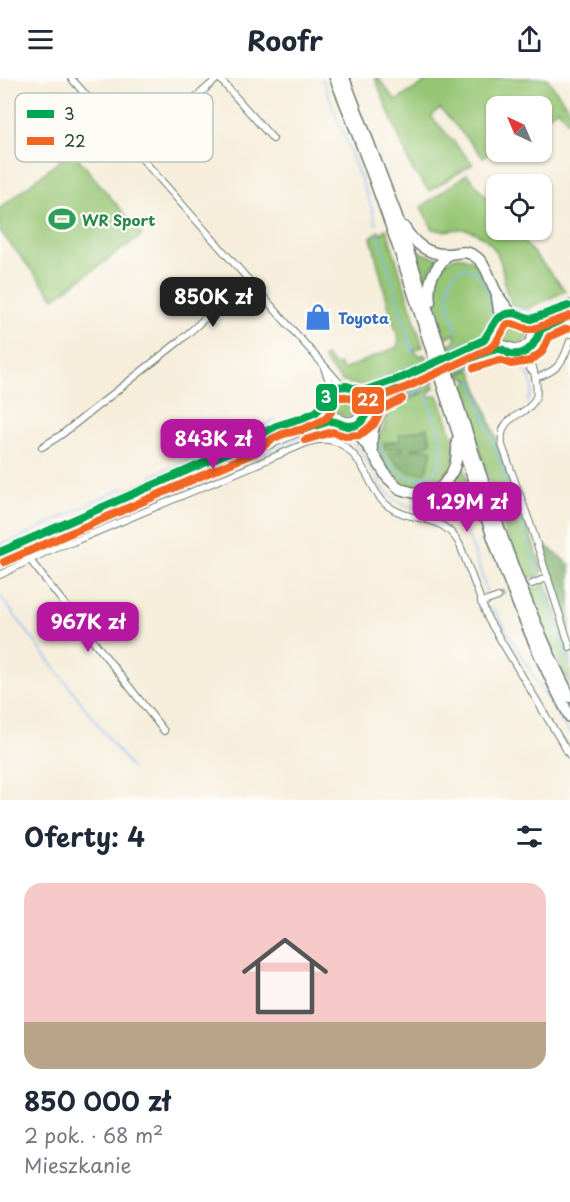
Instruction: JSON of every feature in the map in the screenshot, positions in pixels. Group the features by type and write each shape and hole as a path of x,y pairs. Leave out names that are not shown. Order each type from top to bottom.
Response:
{"highway":[{"path":"335,78 354,124 521,589 570,697"},
{"path":"344,78 396,213 433,326"},
{"path":"396,213 407,232 419,245 430,251 447,255 461,252 476,257 484,265 496,291 511,313"},
{"path":"434,344 430,282 434,272 447,255"},
{"path":"496,291 500,320"},
{"path":"372,452 373,426 378,413 405,382"},
{"path":"449,391 457,428 487,524 512,592 525,625 570,717"},
{"path":"358,422 387,477 400,489 418,494 440,489 454,492 466,499 487,524"},
{"path":"440,489 456,465 457,428"}],"main road":[{"path":"500,320 513,318 530,324 555,313 569,310"},
{"path":"500,320 497,327 499,343 509,353 519,354 535,343 541,329 569,310"},
{"path":"332,392 328,401 331,416 344,426 358,422 366,417 375,401 405,382 487,338 493,324 511,313 519,314 530,324 532,338 528,347"},
{"path":"457,353 488,342 499,343 516,350 528,347"},
{"path":"332,392 344,390 363,396 467,359 499,343"},
{"path":"0,558 294,428 321,408 328,393 342,386 350,386 363,396 365,410 358,422"},
{"path":"0,552 294,428 331,416"}],"street":[{"path":"71,78 84,93"},
{"path":"202,93 219,78 273,139"},
{"path":"146,162 342,386"},
{"path":"42,447 61,435 181,340 248,279"},
{"path":"535,376 558,366 566,355 570,341"},
{"path":"528,347 537,392 530,405 506,423 502,429 501,439 570,647"},
{"path":"519,354 535,376"},
{"path":"321,362 332,392"},
{"path":"0,574 62,545 304,444 315,440 340,443 353,452 378,494 389,507 439,523 452,531 460,544 488,619 570,756"},
{"path":"57,534 62,545"},
{"path":"30,560 164,731"},
{"path":"532,584 548,577"},
{"path":"481,603 498,597"}],"green space":[{"path":"375,78 378,78 396,101 432,78 547,78 570,110 570,124 558,109 552,113 552,96 486,96 486,155 483,157 440,108 431,116 473,164 429,191 412,169"},
{"path":"58,162 81,162 142,235 54,298 0,231 0,208"},
{"path":"467,174 486,197 486,240 469,230 442,231 432,228 421,207"},
{"path":"385,229 423,347 414,350 419,355 425,355 428,363 365,388 342,381 323,357 326,356 335,366 339,364 343,370 397,347 399,338 391,316 371,237 379,231 381,234"},
{"path":"486,240 523,240 566,291 527,309 512,305 505,287 499,259"},
{"path":"412,245 424,254 439,258 425,279 423,279"},
{"path":"455,257 465,257 479,267 488,283 497,310 485,336 450,352 447,345 454,341 455,334 445,338 435,304 434,283 437,273 444,264"},
{"path":"509,323 516,323 527,328 528,334 525,341 516,345 501,340 501,330"},
{"path":"498,351 522,363 486,361 457,374 455,368"},
{"path":"470,370 541,566 539,578 537,579 535,575 526,582 529,589 540,588 540,583 546,583 570,655 570,685 534,608 500,516 460,386 470,382 467,378 457,376"},
{"path":"433,380 434,384 395,405 380,429 375,429 377,419 397,396"},
{"path":"435,386 429,396 438,395 451,434 454,459 437,484 424,488 413,487 396,479 389,471 380,453 375,433 383,431 388,416 397,406"},
{"path":"346,394 360,399 358,412 352,417 333,412 335,400"},
{"path":"427,428 431,442 412,450 431,449 426,472 408,471 387,453 402,451 402,447 385,449 384,443 400,441 399,435"},
{"path":"463,466 473,498 463,490 449,486"},
{"path":"542,545 570,565 570,635"}],"waterway":[{"path":"322,78 376,224"},
{"path":"378,233 413,352"},
{"path":"457,332 448,290 454,274 460,268 469,268 479,276 493,313"},
{"path":"518,309 530,314 536,313 570,298"},
{"path":"446,351 482,335 493,314"},
{"path":"536,354 555,332 570,325"},
{"path":"369,385 428,359"},
{"path":"459,370 485,359 518,362"},
{"path":"523,367 532,388 527,402"},
{"path":"472,380 538,572"},
{"path":"398,400 424,388"},
{"path":"377,437 383,455 396,470 412,478 430,475 440,462 441,452 437,427 427,395"},
{"path":"151,476 243,439 276,420"},
{"path":"220,474 312,432"},
{"path":"354,445 365,457 381,485 392,497 412,507 438,508 449,511 457,519 471,543 487,593"},
{"path":"0,567 215,476"},
{"path":"0,544 17,539 125,487"},
{"path":"545,588 549,607 570,665"},
{"path":"0,596 132,769"},
{"path":"493,608 570,734"}],"tunnel":[{"path":"498,597 532,584"}],"transit line":[{"name":"3","path":"0,552 252,442 276,426 316,412 329,392 336,387 347,386 363,391 403,377 484,340 497,319 506,314 515,313 531,319 568,306"},
{"name":"22","path":"4,562 256,452 272,439 283,434 304,429 324,420 339,397 359,401 372,400 407,387 489,349 496,343 508,324 533,329 570,316"},
{"name":"3","path":"471,358 498,349 511,354 527,351 541,329 563,319"},
{"name":"22","path":"474,368 499,360 511,364 530,361 542,352 549,337 567,329"},
{"name":"3","path":"302,430 330,421 346,426 355,425 362,420 375,401 397,390"},
{"name":"22","path":"305,440 332,432 345,436 360,435 374,424 381,410 402,399"}],"place":[{"name":"WR Sport","path":"62,219"},
{"name":"Toyota","path":"318,317"}]}
